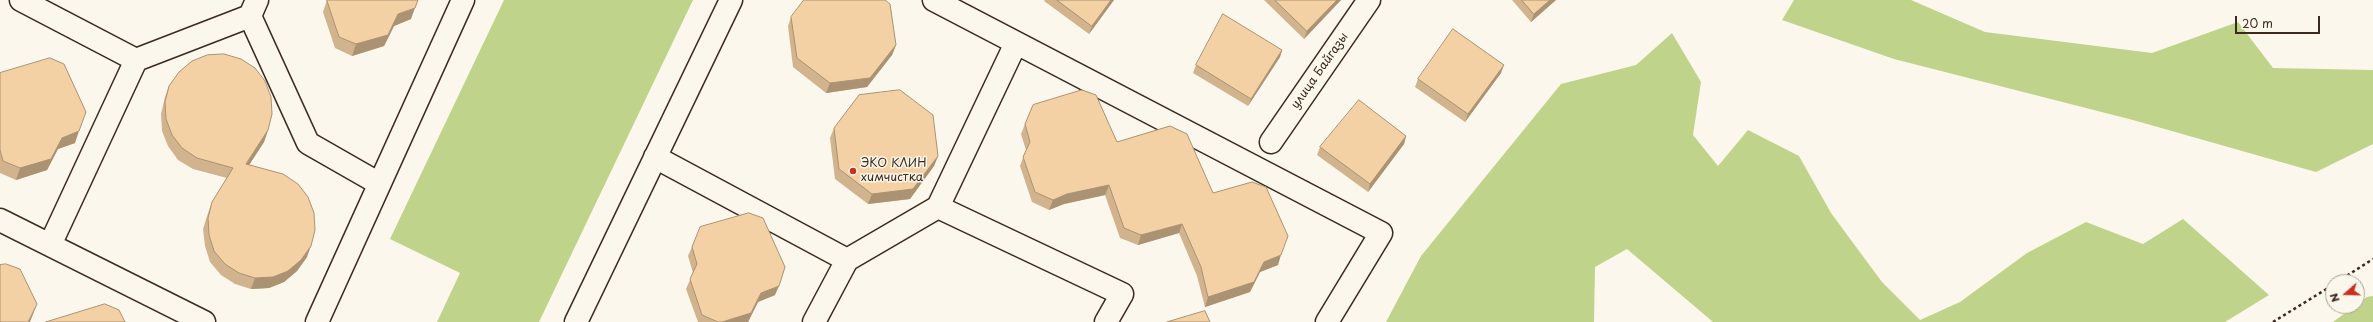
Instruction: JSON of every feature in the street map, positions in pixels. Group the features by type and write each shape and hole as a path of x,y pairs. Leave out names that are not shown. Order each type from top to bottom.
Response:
{"street":[{"path":"21,0 136,60"},
{"path":"317,322 378,183 463,0"},
{"path":"576,322 731,0"},
{"path":"934,0 1381,233 1327,322"},
{"name":"улица Байгазы","path":"1271,142 1369,0"},
{"path":"50,245 136,60 254,8 308,143 378,183"},
{"path":"814,322 847,260 938,207 1016,43"},
{"path":"655,156 847,260"},
{"path":"938,207 1122,294 1106,322"},
{"path":"0,220 204,322"}],"path":[{"path":"2349,274 2373,258"},
{"path":"2273,322 2325,290"}],"green space":[{"path":"504,0 693,0 539,322 437,322 460,273 390,239"},
{"path":"1794,0 1911,0 1985,32 2152,53 2238,22 2273,68 2373,70 2373,144 2316,172 2133,120 1894,59 1782,20"},
{"path":"1672,33 1701,82 1693,135 1718,166 1748,130 1799,156 1831,213 1882,282 1920,320 1960,302 2027,253 2086,222 2143,244 2183,219 2269,295 2225,322 1713,322 1627,249 1595,267 1594,322 1386,322 1421,256 1561,84 1636,65"},
{"path":"2373,296 2373,322 2333,322 2344,314 2365,314 2365,298"}],"building":[{"path":"327,0 418,0 415,8 398,14 388,35 356,44 339,37"},
{"path":"804,0 885,0 890,4 896,45 870,78 830,83 797,58 791,17"},
{"path":"1057,0 1111,0 1092,26"},
{"path":"1275,0 1337,0 1307,31"},
{"path":"1522,0 1550,0 1534,14"},
{"path":"1223,14 1282,50 1251,99 1196,65"},
{"path":"1453,29 1504,65 1468,114 1418,79"},
{"path":"224,54 241,59 255,68 265,81 271,97 272,114 268,130 246,164 283,174 298,184 308,197 314,213 315,230 311,246 301,260 288,271 273,277 255,278 239,273 225,264 214,251 209,235 208,218 212,202 233,168 197,158 182,148 172,135 166,119 165,102 169,86 179,72 192,61 207,55"},
{"path":"50,58 64,64 86,112 79,131 62,138 51,159 20,168 3,161 0,150 0,73"},
{"path":"900,90 933,115 938,156 913,189 872,194 839,169 834,128 859,95"},
{"path":"1082,90 1096,95 1117,142 1170,126 1187,134 1213,193 1252,182 1266,187 1288,236 1281,255 1264,262 1254,282 1208,297 1201,267 1182,224 1141,235 1124,228 1109,185 1067,194 1053,200 1035,192 1023,157 1030,142 1025,124 1033,105"},
{"path":"1359,100 1406,136 1370,184 1320,147"},
{"path":"749,213 763,218 785,267 779,286 761,293 751,313 718,322 702,315 690,279 697,264 692,247 700,227"},
{"path":"6,264 20,269 37,304 28,322 0,322 0,265"},
{"path":"105,304 119,310 125,322 46,322"},
{"path":"1205,311 1210,322 1167,322"}],"place":[{"name":"ЭКО КЛИН химчистка","path":"853,171"}]}
